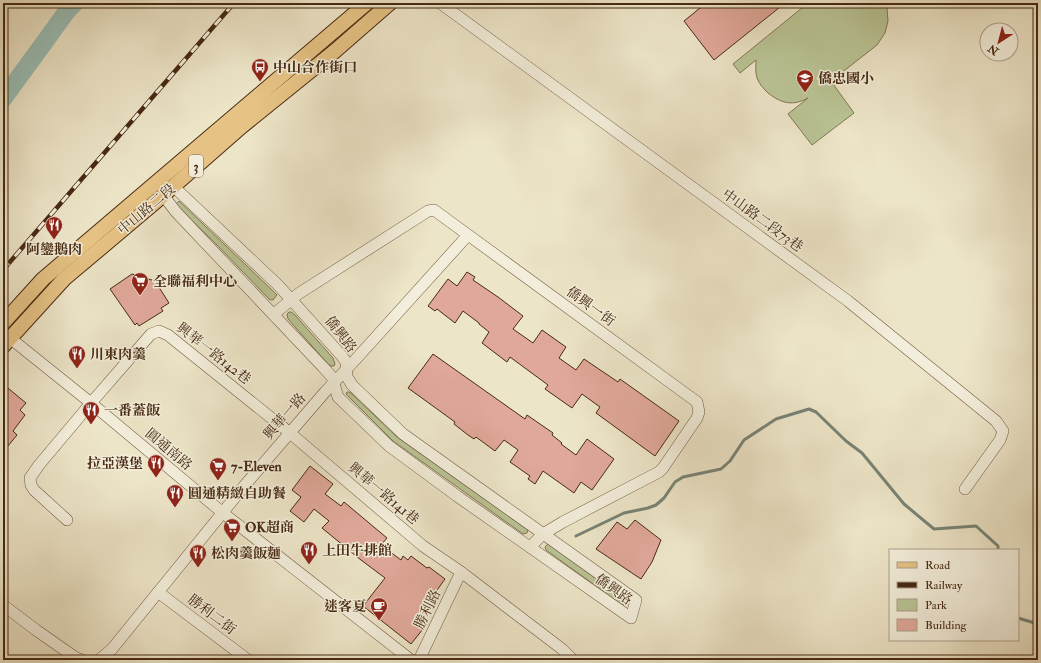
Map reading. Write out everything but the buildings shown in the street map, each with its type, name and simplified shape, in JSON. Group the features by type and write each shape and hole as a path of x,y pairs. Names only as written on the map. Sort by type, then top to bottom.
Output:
{"main road":[{"name":"中山路二段","path":"3,323 43,279 367,3"},
{"name":"中山路二段","path":"5,340 64,279 241,126 335,51 390,3"}],"street":[{"name":"中山路二段73巷","path":"440,3 848,301 996,421 1002,431 1000,440 965,489"},
{"name":"僑興路","path":"162,195 332,377 338,397 389,446 631,618 636,600 399,430 352,386 347,376 346,362 291,299 173,186"},
{"name":"僑興一街","path":"274,314 291,299 428,211 434,210 697,402 699,412 697,418 666,463 658,472 568,519 543,534 530,547"},
{"name":"興華一路","path":"99,660 112,648 222,513 290,433 468,234"},
{"name":"興華一路142巷","path":"91,403 150,334 159,331 168,335 290,433"},
{"name":"圓通南路","path":"5,340 91,403 222,513 411,660"},
{"path":"67,520 34,490 31,485 30,478 39,465 91,403"},
{"name":"興華一路141巷","path":"290,433 423,546 461,572 562,649 573,660"},
{"name":"勝利路","path":"419,660 461,572"},
{"name":"勝利二街","path":"158,592 248,660"},
{"path":"3,605 59,647 76,658 82,660"}],"green space":[{"path":"808,3 884,3 887,8 888,21 885,33 877,45 831,81 854,113 812,145 788,114 808,98 803,101 792,103 778,100 768,93 759,82 756,74 756,60 740,73 733,64"},
{"path":"179,201 277,295 273,300 269,299 178,207 176,204"},
{"path":"289,312 294,314 333,358 335,364 334,366 328,364 288,319 287,314"},
{"path":"347,392 351,393 397,437 528,530 527,533 523,534 393,441 346,394"},
{"path":"548,544 626,600 626,603 623,605 618,602 546,550 545,547"}],"waterway":[{"path":"3,99 67,11 75,3"},
{"path":"576,536 624,513 656,505 664,498 675,482 683,477 721,469 730,461 744,440 776,419 809,409 816,412 846,441 862,453 904,504 934,529 976,526 998,546 998,549"},
{"path":"1019,618 1038,624"}],"railway":[{"path":"3,270 234,3"}],"place":[{"name":"中山合作街口","path":"260,82"},
{"name":"僑忠國小","path":"805,93"},
{"name":"阿鑾鵝肉","path":"54,240"},
{"name":"全聯福利中心","path":"140,296"},
{"name":"川東肉羹","path":"77,369"},
{"name":"一番蓋飯","path":"91,425"},
{"name":"拉亞漢堡","path":"156,478"},
{"name":"7-Eleven","path":"218,481"},
{"name":"圓通精緻自助餐","path":"175,508"},
{"name":"OK超商","path":"232,542"},
{"name":"上田牛排館","path":"309,565"},
{"name":"松肉羹飯麵","path":"198,568"},
{"name":"迷客夏","path":"379,621"}]}
